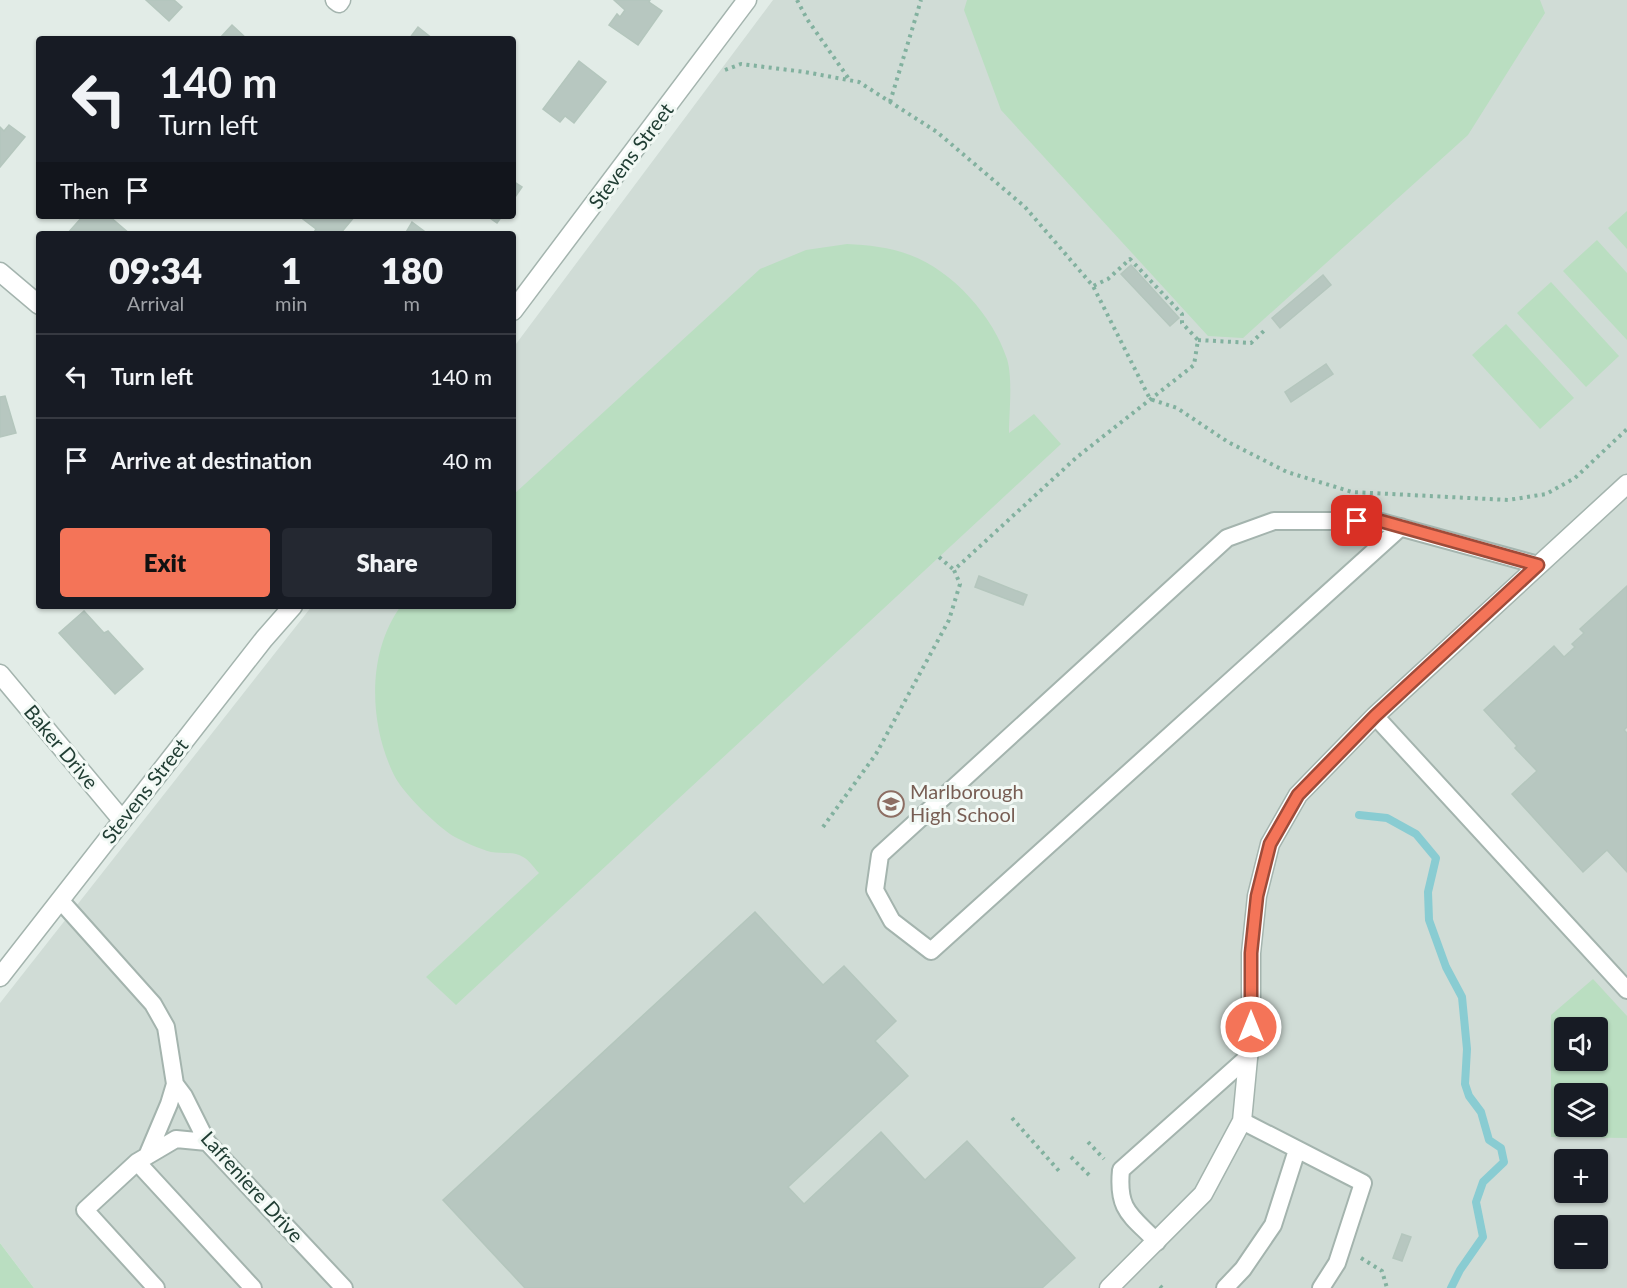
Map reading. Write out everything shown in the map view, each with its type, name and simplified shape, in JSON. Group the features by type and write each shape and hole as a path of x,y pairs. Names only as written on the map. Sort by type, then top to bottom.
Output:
{"street":[{"path":"335,0 339,3 341,0"},
{"name":"Stevens Street","path":"516,307 747,0"},
{"path":"0,272 36,302"},
{"path":"1108,1288 1203,1194 1242,1121 1251,1027 1251,953 1257,896 1270,844 1298,795 1375,716 1627,484"},
{"name":"Stevens Street","path":"0,977 264,639 290,609"},
{"name":"Baker Drive","path":"0,674 122,820"}],"lane":[{"path":"1401,527 931,951 892,921 875,890 880,855 1227,538 1274,521 1377,520 1538,565"},
{"path":"1375,716 1627,990"},
{"name":"Lafreniere Drive","path":"60,900 76,921 153,1004 166,1027 175,1084 184,1096 207,1142 344,1288"},
{"path":"1157,1242 1126,1210 1119,1190 1121,1170 1249,1056"},
{"path":"142,1159 175,1084"},
{"path":"1242,1121 1364,1183 1337,1263 1321,1288"},
{"path":"156,1288 85,1210 142,1159 176,1139 207,1142"},
{"path":"1225,1288 1243,1269 1273,1225 1297,1150"},
{"path":"142,1159 254,1288"}],"path":[{"path":"797,0 807,19 850,80"},
{"path":"890,102 921,0"},
{"path":"725,70 741,64 859,82 937,132 1024,207 1093,286 1150,399 1177,408 1228,442 1287,472 1352,492 1508,500 1546,494 1575,478 1627,429"},
{"path":"1093,286 1108,279 1130,259 1182,314 1182,323 1198,340 1251,343 1267,328"},
{"path":"954,570 1077,457 1194,365 1198,340"},
{"path":"823,827 876,754 949,620 960,584 954,570 939,557"},
{"path":"1012,1118 1059,1171"},
{"path":"1088,1142 1106,1162"},
{"path":"1071,1157 1090,1176"},
{"path":"1341,1249 1373,1264 1382,1271 1387,1288"}],"shaded area":[{"name":"Marlborough High School","path":"773,0 1627,0 1627,1288 34,1288 0,1243 0,1003 310,609 516,609 516,344"}],"green space":[{"path":"967,0 1540,0 1545,13 1468,135 1243,338 1208,336 1001,110 964,10"},
{"path":"1627,211 1627,249 1608,228"},
{"path":"1597,240 1627,273 1627,340 1563,271"},
{"path":"847,244 878,247 910,255 941,272 956,284 981,311 1001,343 1009,367 1009,433 1034,414 1061,444 456,1005 426,977 539,873 520,855 491,852 453,836 421,809 395,777 380,735 375,690 382,645 390,625 399,609 516,609 516,492 760,269 806,250"},
{"path":"1551,282 1619,356 1586,387 1517,313"},
{"path":"1506,324 1574,398 1540,429 1472,355"},
{"path":"1593,979 1627,1016 1627,1138 1551,1137 1551,1015"},
{"path":"0,1243 34,1288 0,1288"}],"building":[{"path":"146,0 174,0 182,7 169,21"},
{"path":"614,0 650,0 649,2 662,11 638,45 609,25 617,14 620,17 625,10"},
{"path":"232,25 244,36 222,36"},
{"path":"418,27 429,36 411,36"},
{"path":"579,61 606,82 574,123 565,116 560,122 543,109"},
{"path":"9,125 25,137 0,167 0,127 4,131"},
{"path":"516,183 522,187 516,196"},
{"path":"80,219 112,219 126,231 70,231"},
{"path":"303,219 352,219 342,231 315,231 316,229"},
{"path":"412,222 424,231 407,231"},
{"path":"1131,265 1179,318 1170,326 1121,274"},
{"path":"1323,275 1331,285 1280,328 1272,318"},
{"path":"1326,364 1333,374 1291,402 1285,392"},
{"path":"5,396 16,433 0,437 0,397"},
{"path":"979,576 1027,595 1023,605 975,587"},
{"path":"1627,586 1627,727 1624,730 1627,733 1627,872 1607,850 1583,872 1512,794 1537,771 1484,710 1554,646 1564,657 1575,647 1572,644 1584,633 1580,629"},
{"path":"84,611 104,633 108,631 143,669 115,694 59,633"},
{"path":"755,912 823,985 844,966 896,1021 875,1041 908,1076 788,1187 804,1204 881,1132 925,1180 967,1141 1075,1258 1042,1288 525,1288 443,1200"},
{"path":"1402,1234 1411,1237 1402,1261 1393,1258"}],"waterway":[{"path":"1359,815 1387,818 1416,834 1436,858 1428,892 1429,920 1446,967 1462,997 1467,1049 1465,1084 1469,1096 1481,1112 1489,1140 1501,1148 1504,1162 1483,1182 1476,1202 1483,1237 1460,1270 1451,1288"}],"place":[{"name":"Marlborough High School","path":"891,804"}],"route":[{"path":"1251,1027 1251,953 1257,896 1270,844 1298,795 1375,716 1538,565 1377,520 1357,521"}]}
